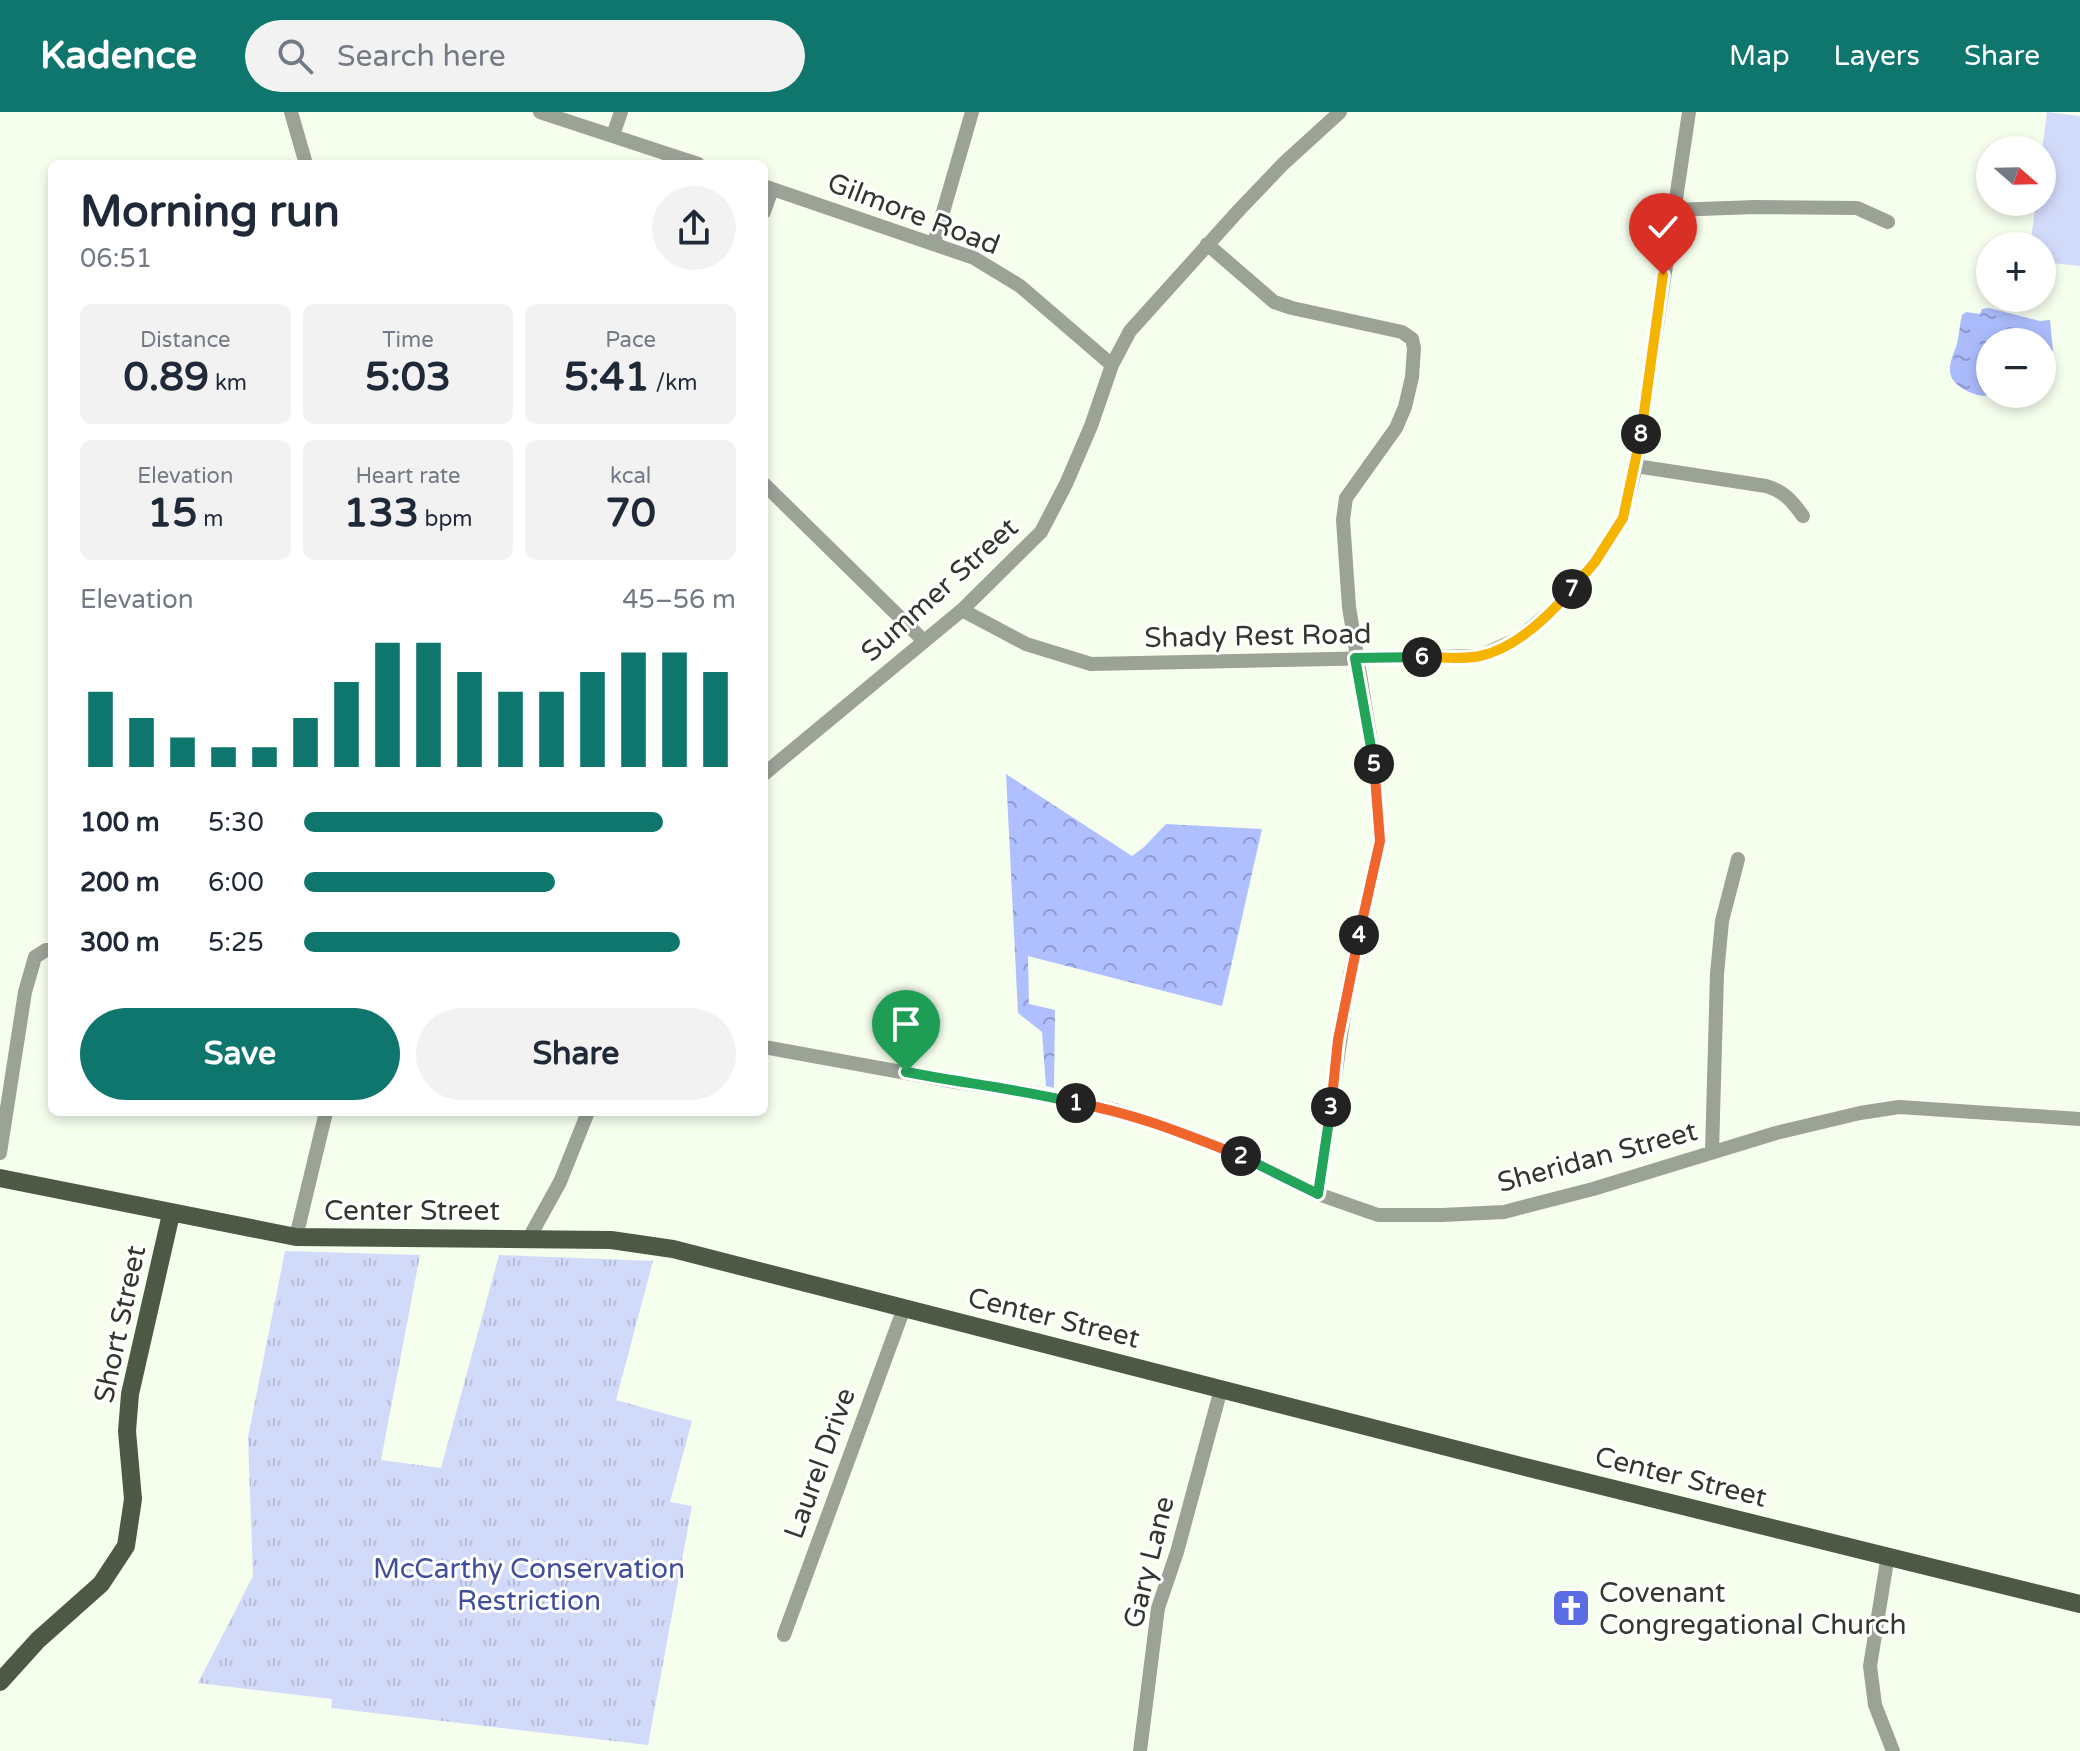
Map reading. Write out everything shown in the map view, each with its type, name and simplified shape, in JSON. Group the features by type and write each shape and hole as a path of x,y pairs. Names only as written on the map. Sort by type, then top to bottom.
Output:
{"main road":[{"name":"Center Street","path":"0,1178 296,1237 611,1240 673,1249 1529,1468 2080,1604"},
{"name":"Short Street","path":"0,1682 38,1640 101,1584 126,1546 133,1499 127,1431 130,1394 171,1214"}],"street":[{"path":"291,112 305,160"},
{"path":"540,112 686,160"},
{"path":"613,135 621,112"},
{"path":"934,243 972,112"},
{"name":"Summer Street","path":"768,771 962,610 1041,532 1066,484 1091,426 1112,365 1130,331 1283,164 1339,112"},
{"name":"Shady Rest Road","path":"962,610 1026,644 1091,664 1480,656 1519,638 1558,605 1595,562 1623,518 1636,466 1689,112"},
{"name":"Gilmore Road","path":"768,188 934,243 996,269 1112,365"},
{"path":"1672,210 1857,208 1888,222"},
{"path":"1207,244 1274,302 1381,325 1402,332 1412,339 1414,348 1405,407 1396,428 1346,498 1343,520 1355,658 1373,754 1380,841 1347,987 1318,1194"},
{"path":"1636,466 1766,486 1789,497 1803,516"},
{"path":"768,488 924,641"},
{"path":"1712,1152 1720,934 1738,859"},
{"path":"0,1153 25,992 35,957 48,950"},
{"name":"Sheridan Street","path":"768,1048 1115,1110 1155,1122 1257,1163 1318,1194 1378,1215 1504,1212 1593,1189 1712,1152 1860,1113 1899,1107 2080,1119"},
{"path":"296,1237 325,1116"},
{"path":"529,1238 560,1182 586,1116"},
{"name":"Laurel Drive","path":"784,1635 904,1308"},
{"name":"Gary Lane","path":"1140,1751 1158,1608 1177,1552 1221,1389"},
{"path":"1888,1555 1870,1666 1875,1705 1893,1751"}],"green space":[{"path":"2047,112 2080,116 2080,266 2056,263 2056,232 2032,232 2034,216 2056,216 2056,136 2044,136"},
{"path":"1006,774 1132,856 1166,824 1262,829 1222,1006 1028,956 1029,1004 1055,1010 1054,1088 1046,1086 1042,1032 1018,1013"},
{"name":"McCarthy Conservation Restriction","path":"285,1251 420,1255 381,1460 441,1468 499,1255 653,1261 616,1400 692,1421 670,1502 692,1506 648,1745 331,1708 332,1699 198,1683 253,1576 248,1437"}],"water":[{"path":"1966,312 2005,312 2040,321 2050,320 2051,328 1976,328 1976,394 1953,380 1950,366 1962,315"}],"place":[{"name":"Covenant Congregational Church","path":"1571,1608"}],"route":[{"path":"906,1072 1115,1110 1155,1122 1257,1163 1318,1194 1338,1040 1380,841 1373,754 1355,658 1480,656 1519,638 1558,605 1595,562 1623,518 1636,466 1663,275"}]}
